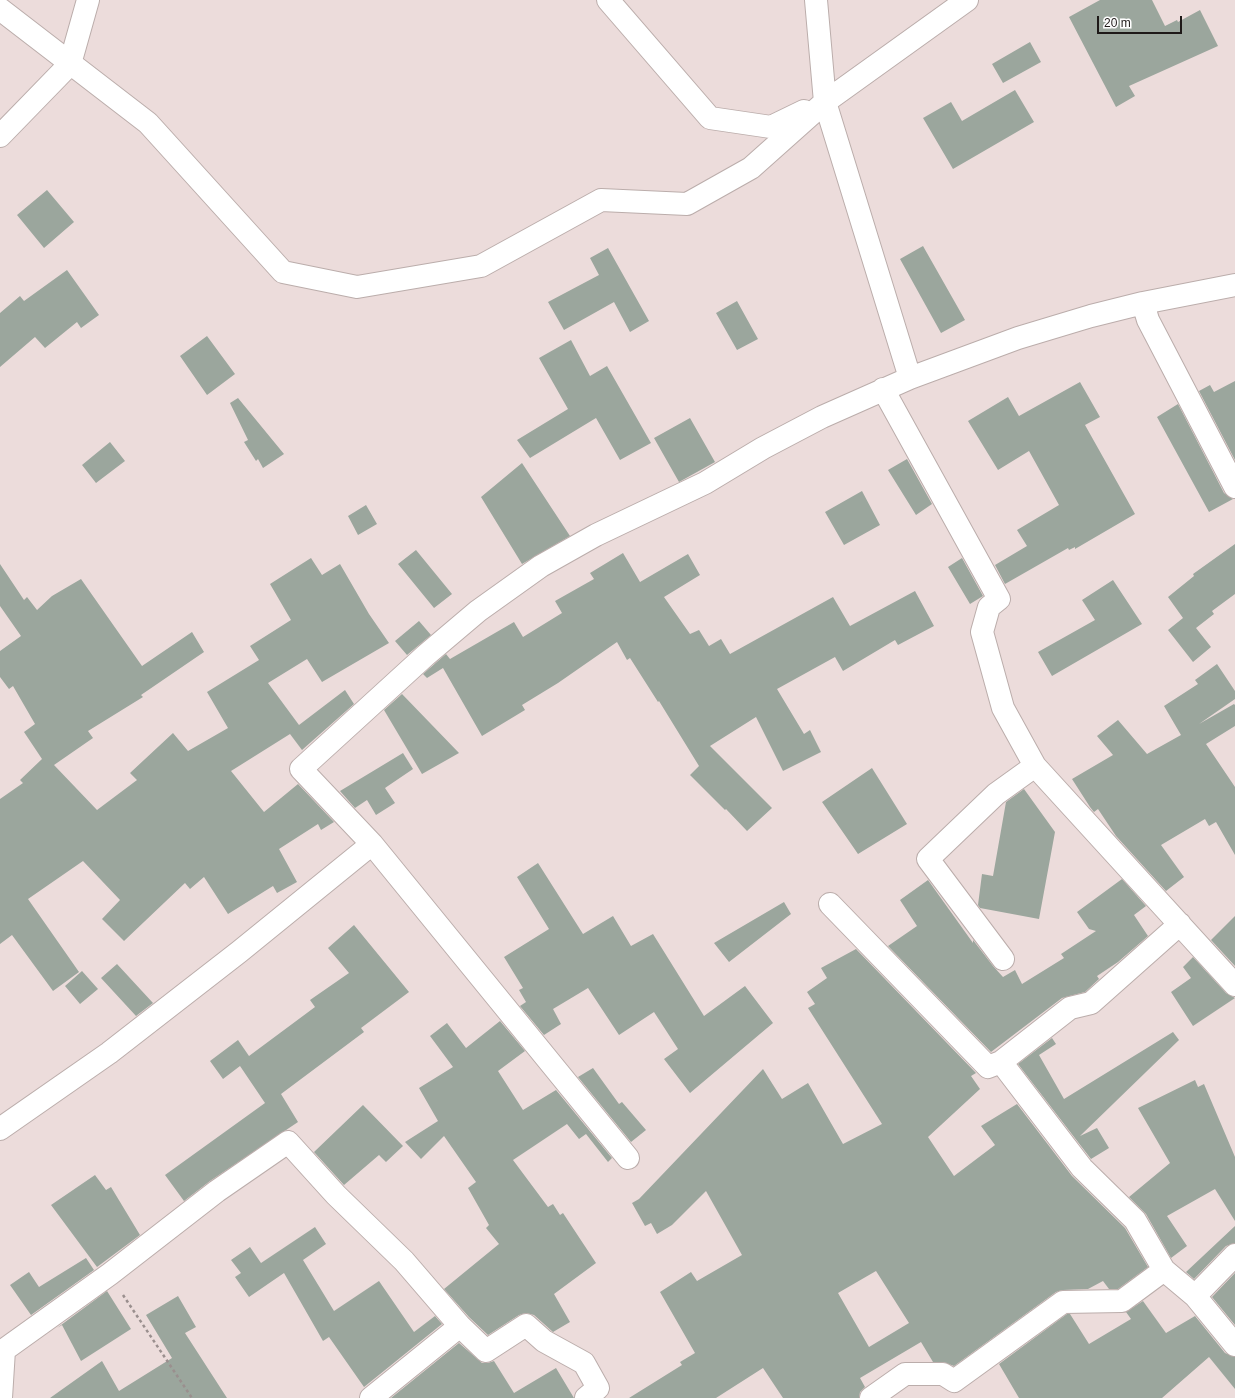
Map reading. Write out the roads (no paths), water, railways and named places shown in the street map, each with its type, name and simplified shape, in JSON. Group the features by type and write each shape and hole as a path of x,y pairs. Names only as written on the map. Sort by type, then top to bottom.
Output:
{"street":[{"path":"0,136 70,64 88,0"},
{"path":"608,0 710,118 770,127 825,102"},
{"path":"816,0 825,102 910,378"},
{"path":"0,9 148,123 283,272 358,287 481,266 601,200 687,204 751,168 825,102 967,0"},
{"path":"628,1158 372,844 302,769 426,655 478,611 541,566 596,535 705,483 763,448 822,417 910,378 1018,338 1091,316 1235,285"},
{"path":"1143,304 1148,320 1235,487"},
{"path":"884,389 999,599 989,606 982,632 1004,708 1035,766 1235,986"},
{"path":"1003,958 928,860 996,794 1035,766"},
{"path":"0,1129 109,1054 239,952 372,844"},
{"path":"830,904 988,1067 1001,1062 1070,1008 1091,1003 1180,924"},
{"path":"1001,1062 1082,1168 1135,1220 1164,1270 1195,1296 1235,1345"},
{"path":"1,1398 4,1350 110,1274 217,1191 288,1142 336,1195 404,1261 460,1326 486,1351 526,1325 544,1341 584,1362 598,1388 586,1398"},
{"path":"1195,1296 1235,1255"},
{"path":"871,1398 905,1374 943,1374 954,1381 1063,1302 1122,1301 1164,1270"},
{"path":"371,1398 460,1326"}]}
